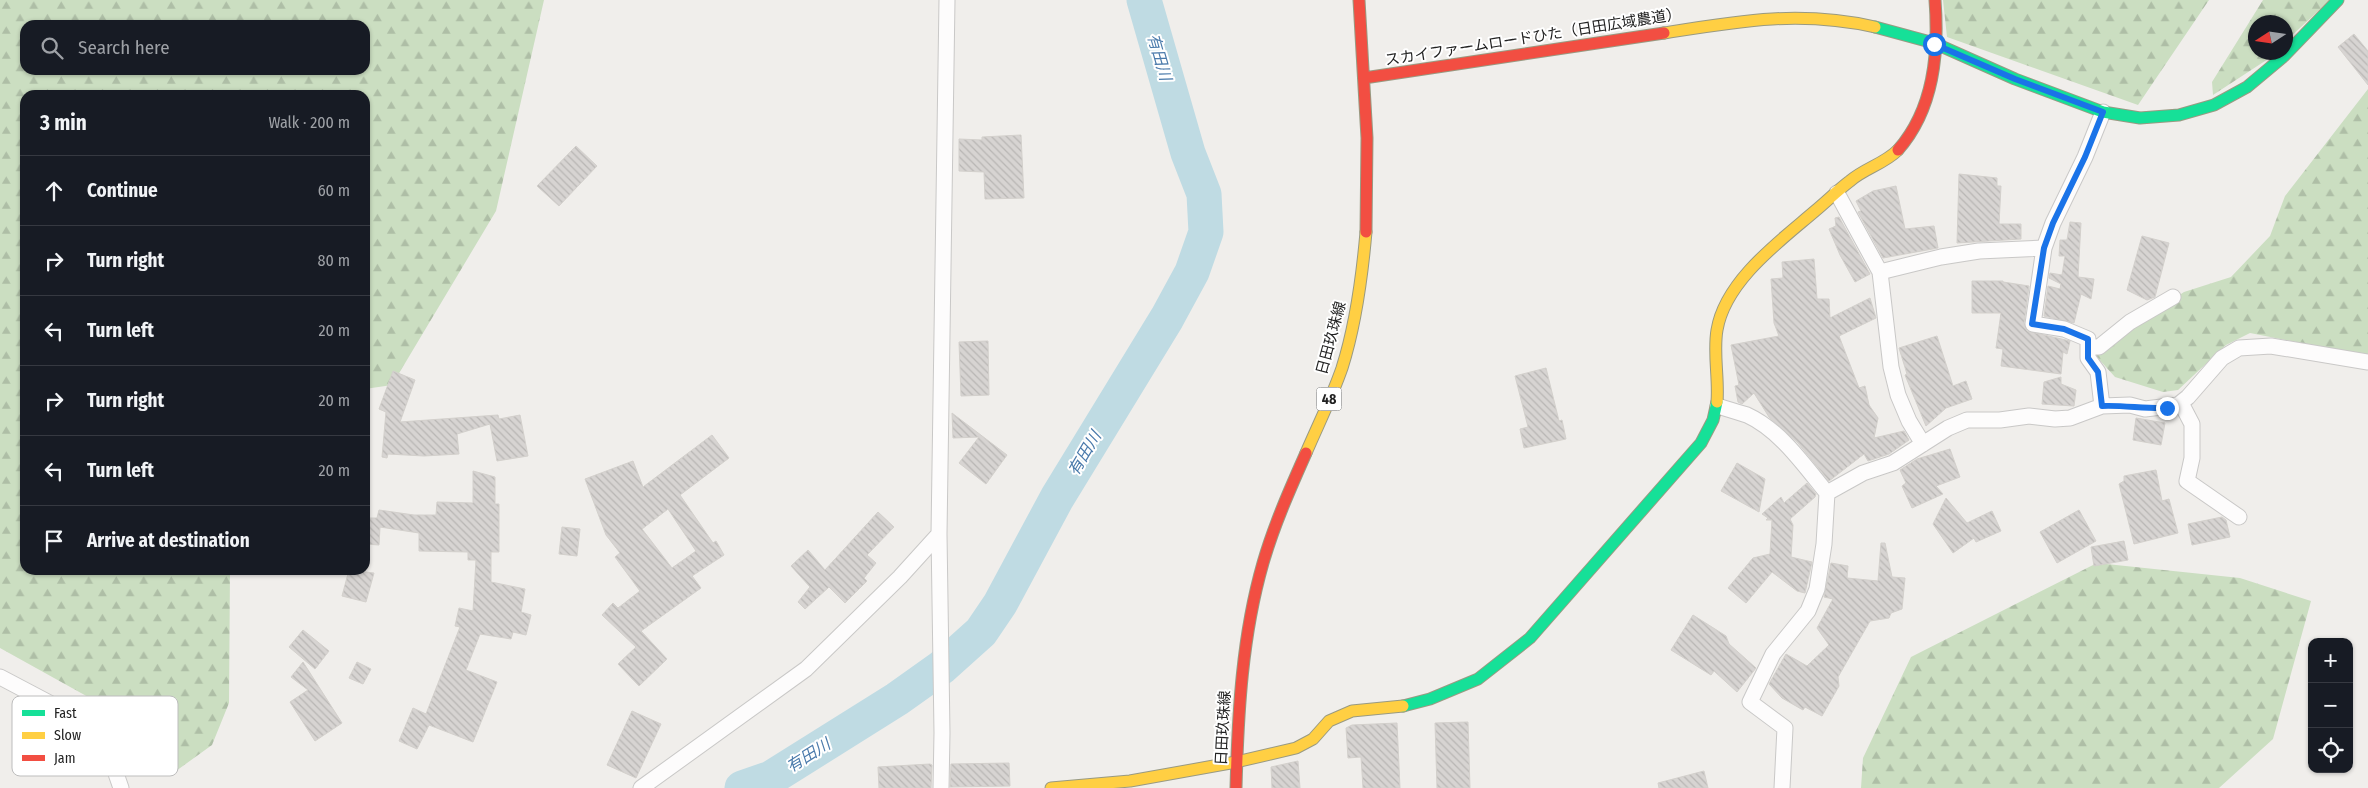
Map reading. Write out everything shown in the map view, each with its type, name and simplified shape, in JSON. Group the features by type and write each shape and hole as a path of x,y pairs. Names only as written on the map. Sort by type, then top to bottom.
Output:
{"street":[{"path":"941,788 939,534 947,0"},
{"name":"日田玖珠線","path":"1236,788 1242,677 1255,596 1273,532 1342,367 1356,304 1365,250 1364,78 1359,0"},
{"path":"1051,788 1130,781 1236,762 1296,748 1313,739 1329,720 1352,711 1394,708 1430,698 1478,679 1530,638 1701,443 1718,406 1717,336 1722,310 1735,289 1765,254 1857,176 1879,165 1896,153 1909,138 1921,117 1931,88 1935,0"},
{"name":"スカイファームロードひた（日田広域農道）","path":"1364,78 1754,19 1806,17 1848,21 1934,44 2015,79 2103,112 2140,118 2179,115 2214,105 2247,87 2284,56 2338,0"},
{"path":"2102,406 2098,372 2088,358 2088,339 2064,329 2032,324 2044,248 2053,223 2085,157 2103,112"},
{"path":"1837,193 1880,272 1891,367 1898,395 1908,421 1923,444"},
{"path":"1880,272 1941,257 1980,251 2044,248"},
{"path":"2088,347 2100,347 2130,322 2173,297"},
{"path":"1827,493 1863,473 1892,463 1948,428 1967,420 2000,420 2029,416 2055,419 2070,418 2102,406 2130,405 2146,409 2167,408 2181,403 2222,358 2239,348 2270,346 2368,362"},
{"path":"2181,403 2192,424 2192,458 2187,481 2239,517"},
{"path":"1718,406 1748,416 1772,432 1795,454 1827,493 1824,544 1817,589 1808,611 1773,654 1750,702 1785,728 1782,788"},
{"path":"641,788 806,670 900,577 939,534"},
{"path":"0,677 36,696"},
{"path":"117,776 121,788"}],"green space":[{"path":"0,0 544,0 496,211 392,385 370,388 370,90 20,90 20,575 230,575 229,703 212,745 178,770 178,696 86,696 0,648"},
{"path":"1943,0 2209,0 2138,105 1947,37"},
{"path":"2263,0 2330,0 2293,34 2293,15 2254,15"},
{"path":"2248,24 2248,60 2266,60 2213,95 2212,82"},
{"path":"2368,89 2368,356 2250,333 2226,345 2178,390 2163,392 2115,377 2096,356 2134,326 2184,292 2231,277 2270,236 2285,196"},
{"path":"2097,563 2240,578 2311,601 2273,739 2219,788 1861,788 1863,758 1911,657"}],"building":[{"path":"2354,34 2368,51 2368,85 2338,47"},
{"path":"1021,135 1024,198 985,199 984,172 959,171 959,139 982,140 982,137"},
{"path":"576,146 597,166 559,206 537,186"},
{"path":"1959,174 1997,178 1997,186 2001,186 1999,224 2021,224 2021,239 1957,243"},
{"path":"1896,186 1905,229 1934,226 1938,248 1883,258 1858,212 1861,211 1856,201 1873,191"},
{"path":"1839,217 1870,274 1855,282 1840,255 1829,229 1836,226 1835,218"},
{"path":"2070,222 2081,223 2078,277 2094,279 2091,299 2081,294 2074,323 2044,316 2048,286 2060,289 2061,284 2049,278 2050,273 2062,275 2065,256 2059,256 2060,240 2067,240"},
{"path":"2142,236 2169,243 2155,297 2147,300 2127,290"},
{"path":"1814,259 1817,299 1829,299 1830,318 1870,298 1876,318 1839,336 1859,388 1865,386 1869,405 1878,418 1874,438 1904,431 1909,440 1889,454 1868,461 1864,454 1829,481 1798,443 1769,417 1754,393 1742,404 1738,402 1735,386 1739,385 1731,345 1779,336 1774,323 1771,279 1783,278 1782,262"},
{"path":"1972,281 2003,281 2029,286 2024,323 2027,331 2070,341 2067,354 2063,352 2061,374 2001,366 2003,349 1996,348 2001,313 1972,313"},
{"path":"1937,336 1953,386 1966,381 1972,399 1946,408 1926,426 1905,375 1907,374 1899,348"},
{"path":"988,341 989,395 961,396 959,342"},
{"path":"1546,368 1559,421 1562,420 1566,439 1524,448 1520,429 1528,427 1515,376"},
{"path":"393,371 415,380 400,422 498,415 499,419 520,415 528,456 497,461 490,424 457,434 459,454 424,456 388,454 387,458 382,457 386,412 379,409"},
{"path":"2061,377 2061,384 2076,390 2074,406 2042,404 2044,382"},
{"path":"952,413 1007,455 986,484 959,463 979,437 953,438"},
{"path":"2136,418 2165,423 2161,445 2133,440"},
{"path":"712,435 729,458 680,495 713,543 716,541 724,555 692,576 701,588 641,631 667,659 639,686 618,664 636,647 602,615 613,603 618,608 640,591 615,557 620,553 606,535 585,479 633,461 643,487","holes":["668,509 696,551 672,568 642,529"]},
{"path":"1950,449 1960,477 1936,486 1943,494 1912,508 1902,486 1906,483 1900,470 1917,459"},
{"path":"1737,463 1765,479 1759,512 1721,491"},
{"path":"2156,470 2162,501 2169,499 2178,533 2134,544 2119,484 2124,481 2124,476"},
{"path":"473,471 495,477 495,504 499,504 499,552 491,552 491,582 525,589 521,612 531,615 526,635 513,632 511,639 480,634 466,670 497,682 473,742 429,725 417,749 399,741 413,708 426,714 460,627 455,626 459,608 473,611 476,560 468,560 468,552 419,551 419,533 380,527 379,545 370,544 370,518 377,518 379,510 414,515 436,515 437,502 473,503"},
{"path":"1807,483 1816,494 1815,497 1790,519 1793,525 1791,557 1812,562 1805,593 1797,591 1772,572 1746,603 1728,588 1753,558 1770,554 1772,520 1766,520 1768,518 1762,514 1781,497 1784,503"},
{"path":"1946,498 1967,523 1992,511 2001,531 1976,542 1974,538 1953,553 1933,524"},
{"path":"2079,510 2096,541 2057,563 2040,532"},
{"path":"878,512 894,527 867,555 876,563 864,578 867,581 845,603 829,587 805,609 798,602 810,587 791,566 808,550 825,570"},
{"path":"2222,517 2226,520 2230,537 2192,545 2188,524"},
{"path":"562,527 580,529 577,556 559,554"},
{"path":"2124,541 2128,560 2094,566 2091,547"},
{"path":"1881,543 1885,543 1892,577 1905,578 1902,609 1891,613 1889,618 1870,621 1838,677 1839,686 1822,716 1805,707 1803,710 1782,698 1769,684 1786,654 1807,666 1829,645 1817,628 1833,599 1824,597 1831,563 1848,566 1847,578 1878,581"},
{"path":"370,573 374,573 366,602 342,596 348,575 370,575"},
{"path":"1693,615 1726,636 1729,644 1756,668 1737,692 1714,671 1711,675 1671,650"},
{"path":"303,630 329,651 315,669 289,647"},
{"path":"303,662 342,723 315,741 290,702 308,690 291,677"},
{"path":"357,662 371,669 363,684 349,678"},
{"path":"632,711 661,724 636,778 607,765"},
{"path":"1468,722 1470,788 1437,788 1435,723"},
{"path":"1397,723 1400,788 1363,788 1361,757 1348,758 1346,728 1352,725"},
{"path":"1298,761 1300,788 1272,788 1271,767"},
{"path":"1009,763 1010,786 950,787 951,764"},
{"path":"932,765 931,788 879,788 878,767"},
{"path":"1704,771 1708,788 1659,788 1658,783"}],"waterway":[{"name":"有田川","path":"742,788 771,778 897,699 942,667 981,632 1000,604 1057,498 1167,318 1192,272 1206,232 1204,194 1188,153 1144,0"}],"traffic: fast":[{"path":"1875,27 1934,43 2015,79 2103,112 2140,118 2179,115 2214,105 2247,87 2284,56 2338,0"},
{"path":"1403,706 1430,699 1478,679 1530,638 1701,443 1713,420 1717,402"}],"traffic: slow":[{"path":"1664,33 1744,21 1795,18 1821,19 1875,27"},
{"path":"1717,402 1717,330 1722,312 1742,279 1771,249 1841,188 1898,150"},
{"path":"1306,453 1334,390 1347,351 1358,301 1366,232"},
{"path":"1051,788 1130,781 1236,762 1296,748 1313,739 1329,721 1352,711 1403,706"}],"traffic: jam":[{"path":"1359,0 1367,138 1366,232"},
{"path":"1898,150 1920,117 1932,80 1936,40 1935,0"},
{"path":"1364,78 1664,33"},
{"path":"1236,788 1242,674 1250,618 1263,563 1272,535 1306,453"}],"route":[{"path":"1934,44 2015,79 2103,112 2085,157 2053,223 2044,248 2032,324 2064,329 2088,339 2088,358 2098,372 2102,406 2130,405 2146,409 2167,408"}]}
